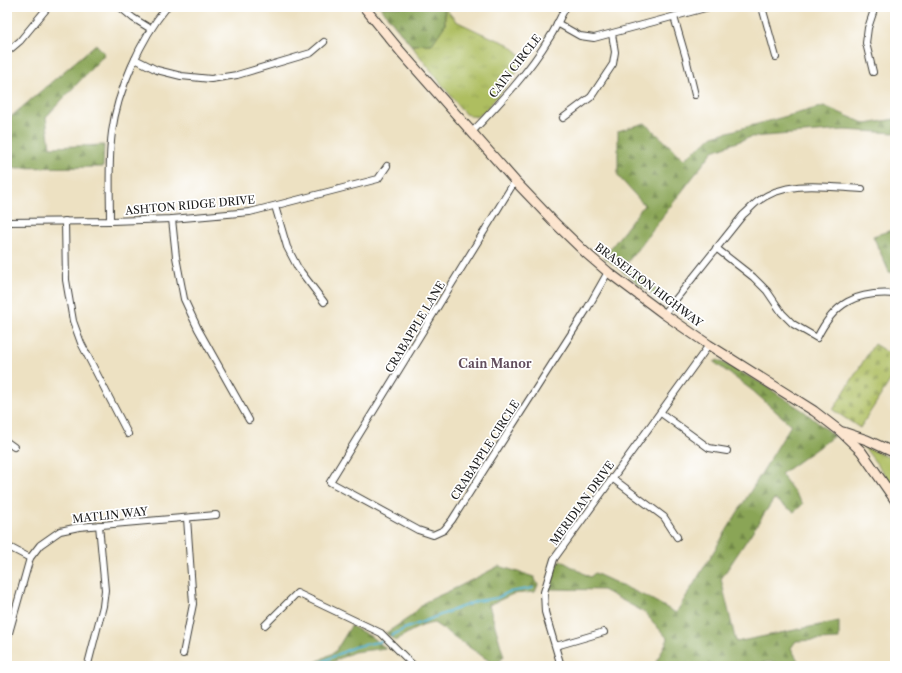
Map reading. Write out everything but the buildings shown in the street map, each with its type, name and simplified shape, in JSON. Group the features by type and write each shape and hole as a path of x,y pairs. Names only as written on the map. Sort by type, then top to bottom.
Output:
{"main road":[{"name":"BRASELTON HIGHWAY","path":"364,7 401,52 515,182 557,225 608,272 664,314 709,345 814,411 840,431 861,451 895,500"},
{"path":"840,431 867,440 895,454"}],"street":[{"path":"7,52 20,41 48,7"},
{"path":"120,7 151,29"},
{"path":"110,221 110,160 112,131 119,102 134,59 151,29 167,7"},
{"name":"CAIN CIRCLE","path":"472,132 529,67 550,37 566,7"},
{"path":"558,23 580,36 594,38 708,7"},
{"path":"762,7 776,57"},
{"path":"873,72 866,43 868,28 875,7"},
{"path":"674,17 695,95"},
{"path":"563,118 591,97 613,64 614,52 612,34"},
{"path":"134,59 158,70 181,76 211,79 237,75 311,53 324,42"},
{"name":"ASHTON RIDGE DRIVE","path":"7,222 172,219 250,212 378,179 388,166"},
{"name":"CRABAPPLE LANE","path":"330,482 515,182"},
{"path":"664,314 743,215 757,202 774,192 793,187 816,186 862,189"},
{"path":"275,206 290,252 298,268 324,302"},
{"path":"172,219 176,257 184,299 198,329 249,420"},
{"path":"65,221 66,280 74,321 81,343 128,434"},
{"path":"716,248 753,277 767,291 782,313 793,324 818,338 830,317 840,307 852,300 863,295 880,293 895,294"},
{"name":"CRABAPPLE CIRCLE","path":"330,482 418,530 433,535 444,530 452,520 587,309 608,272"},
{"name":"MERIDIAN DRIVE","path":"561,666 545,612 544,592 548,573 554,559 709,345"},
{"path":"661,413 709,448 727,451"},
{"path":"7,442 14,447"},
{"path":"612,478 664,517 677,537"},
{"name":"MATLIN WAY","path":"7,640 30,558 40,545 60,531 79,527 216,515"},
{"path":"183,654 193,604 187,518"},
{"path":"88,664 103,606 105,590 99,525"},
{"path":"7,546 30,558"},
{"path":"265,625 297,593 381,633 395,646 410,665"},
{"path":"556,646 604,632"}],"green space":[{"path":"380,7 444,7 445,25 432,44 411,45"},
{"path":"445,8 456,21 508,44 527,60 486,110 476,117 465,114 411,45 432,44 445,25"},
{"path":"96,44 105,54 46,117 50,147 104,145 103,167 7,168 7,120"},
{"path":"824,106 866,124 895,119 895,133 844,130 751,137 713,151 627,263 662,294 655,297 604,257 644,205 618,176 618,131 645,123 684,159 713,136"},
{"path":"895,229 895,273 889,272 873,236"},
{"path":"874,344 895,357 895,373 860,428 833,410"},
{"path":"718,360 759,382 805,412 834,436 781,474 803,504 794,512 774,499 721,579 736,642 839,621 839,639 796,641 791,648 801,666 784,666 773,662 752,663 744,666 654,666 668,639 644,612 603,590 549,589 552,576 560,560 590,577 595,573 651,599 676,613 791,425 753,391 714,362"},
{"path":"864,447 895,460 895,488"},
{"path":"499,566 534,577 538,585 535,592 513,594 489,605 504,657 495,665 434,623 418,627 395,641 386,633 410,617 425,602"},
{"path":"351,626 370,636 386,648 354,652 323,666 308,666 335,652"}],"waterway":[{"path":"391,636 404,629 477,601 497,598 509,592 533,588"},
{"path":"313,666 354,647 382,641"}],"district":[{"name":"Cain Manor","path":"495,364"}]}
